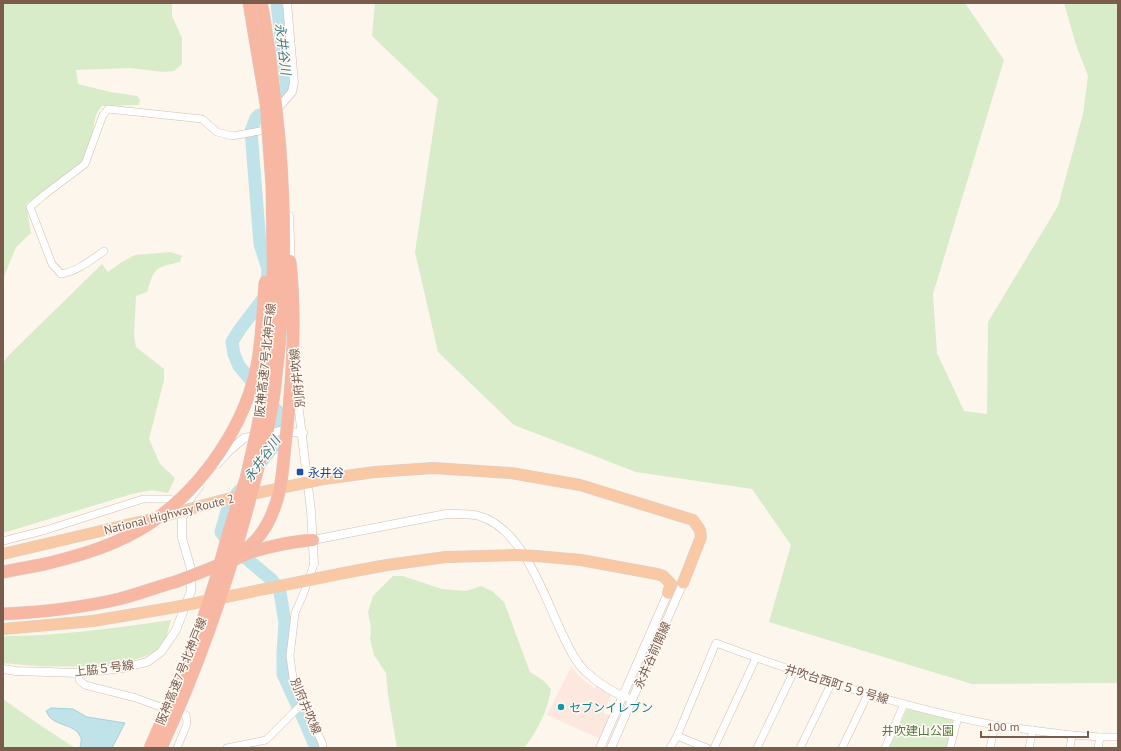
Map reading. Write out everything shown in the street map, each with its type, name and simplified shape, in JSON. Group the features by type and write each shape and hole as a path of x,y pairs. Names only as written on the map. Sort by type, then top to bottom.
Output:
{"highway":[{"name":"阪神高速7号北神戸線","path":"161,748 179,708 226,585 267,435 275,387 281,326 283,268 277,186 266,104 249,3"},
{"name":"阪神高速7号北神戸線","path":"150,748 179,682 216,582 229,531 246,478 265,385 271,324 277,186 276,101 261,3"},
{"path":"3,572 45,564 98,550 125,538 151,523 169,509 187,493 206,472 235,427 247,398 258,361 277,186"},
{"path":"3,614 36,612 120,599 175,582 229,560 256,540 267,524 276,506 280,486 289,409 293,330 291,266 277,186"},
{"name":"National Highway Route 2","path":"3,554 164,516 223,500 324,479 374,472 433,468 511,473 580,485 693,520 700,530 701,537 684,584"},
{"path":"150,748 157,738 189,666 224,570 229,564 246,554 301,541 313,540"},
{"path":"161,748 228,573 232,567 248,558 301,546 313,540"},
{"path":"3,629 94,621 176,607 387,565 446,557 536,556 581,560 663,576 676,577 684,574 688,570"},
{"path":"663,576 670,584 668,593"}],"street":[{"name":"別府井吹線","path":"265,3 281,127 290,235 294,367 303,433 314,564 295,613 290,656 293,678 302,703 322,747"},
{"path":"279,107 292,92 294,83 287,3"},
{"path":"104,251 79,269 62,274 52,264 30,207 85,164 104,114 108,110 202,118 217,132 232,136 247,132 281,127"},
{"name":"上脇５号線","path":"3,669 79,673 124,668 147,662 161,652 176,630 191,591 191,569 182,538 182,520 192,496 228,452 244,438 280,430 303,433"},
{"path":"3,541 46,530 143,499 170,499 187,508"},
{"path":"313,540 446,514 465,513 481,516 498,525 509,534 519,547 531,568 567,645 585,670 610,691 632,699"},
{"name":"永井谷前開線","path":"611,748 684,584"},
{"name":"永井谷前開線","path":"600,748 668,593"},
{"name":"井吹台西町５９号線","path":"670,748 677,736 716,643 794,671 904,704 995,725 1072,735 1118,737"},
{"path":"714,748 756,658"},
{"path":"757,748 794,671"},
{"path":"79,673 79,680 85,685 136,698 166,709"},
{"path":"800,748 832,682"},
{"path":"842,748 868,694"},
{"path":"227,748 266,740 302,703"},
{"path":"885,748 904,704"},
{"path":"175,712 186,716 187,724 177,748"},
{"path":"950,748 958,716"},
{"path":"990,748 995,725"},
{"path":"1029,748 1033,730"},
{"path":"1070,748 1072,735"},
{"path":"677,736 707,748"},
{"path":"1098,748 1100,737"}],"shaded area":[{"path":"571,667 579,676 595,689 596,685 611,696 603,713 610,716 600,739 547,715"}],"green space":[{"path":"3,3 172,3 172,16 182,38 182,64 174,71 163,72 130,68 76,70 78,84 110,92 137,96 140,100 139,105 102,106 95,118 89,149 79,167 26,204 31,233 16,247 3,279"},
{"path":"375,3 965,3 1004,60 933,294 937,353 964,411 987,414 988,322 1058,206 1083,114 1088,76 1076,45 1064,3 1118,3 1118,683 972,684 769,622 791,545 752,489 636,472 514,425 438,352 415,252 438,99 372,36"},
{"path":"171,252 182,256 180,262 161,267 157,270 152,277 147,292 136,296 134,336 136,347 164,369 164,380 149,439 160,464 175,478 168,493 152,490 132,494 3,533 3,363 8,356 102,264 108,272 135,255"},
{"path":"393,576 403,576 442,589 466,591 481,586 492,591 504,602 530,672 544,681 551,689 550,697 541,720 524,748 397,748 388,695 386,673 374,655 370,639 371,628 368,612 373,596"},
{"path":"171,620 163,643 152,653 135,660 113,664 63,667 3,663 3,636 24,636 108,629"},
{"path":"3,699 34,721 75,748 3,748"},
{"name":"井吹建山公園","path":"907,709 953,720 946,748 889,748"}],"water":[{"path":"51,708 73,709 87,717 125,723 112,748 80,748 81,739 78,733 74,729 53,720 46,711"}],"waterway":[{"name":"永井谷川","path":"277,3 287,88 282,93"},
{"name":"永井谷川","path":"257,467 280,438 282,417 239,366 234,354 232,342 266,295 268,269 260,244 251,131 256,118 259,115"},
{"name":"永井谷川","path":"239,491 229,504 221,532 229,544 272,580 280,592 285,623 283,674 316,748"}],"place":[{"name":"永井谷","path":"300,472"},
{"name":"セブンイレブン","path":"561,707"}]}
